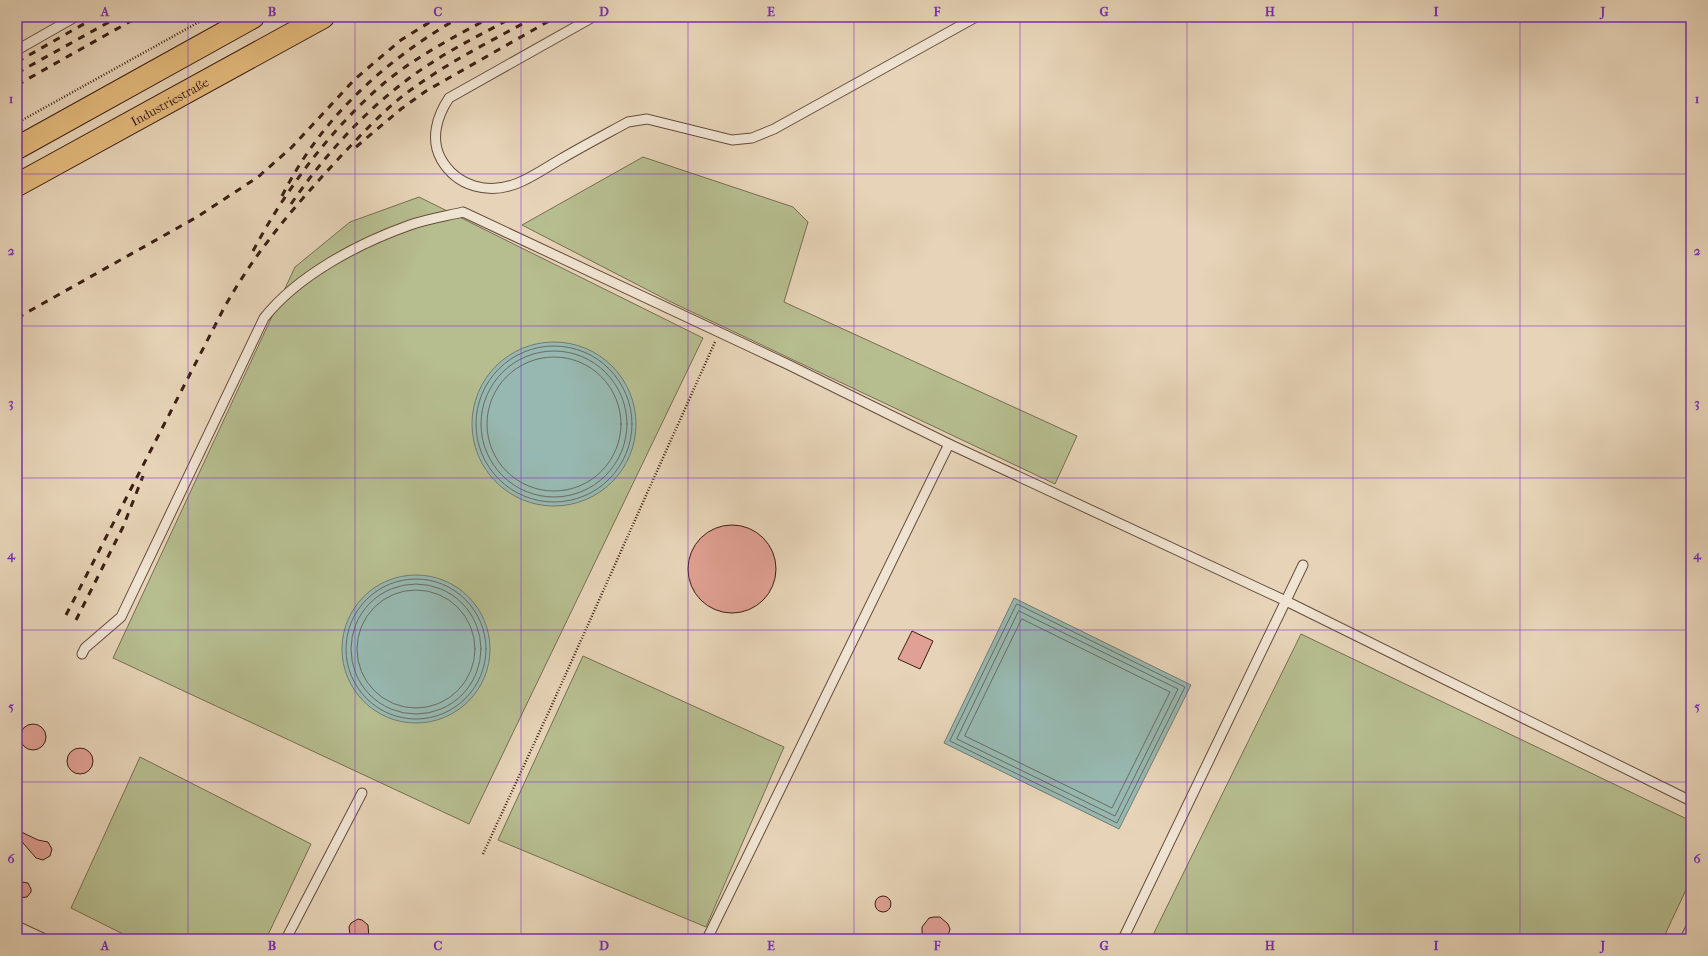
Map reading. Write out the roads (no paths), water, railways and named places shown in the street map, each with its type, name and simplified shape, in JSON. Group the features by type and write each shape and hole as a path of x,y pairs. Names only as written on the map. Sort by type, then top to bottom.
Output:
{"highway":[{"path":"17,148 253,17"},
{"name":"Industriestraße","path":"17,185 323,17"}],"lane":[{"path":"17,50 75,17"},
{"path":"593,17 449,98 440,111 437,124 436,144 441,158 452,173 466,183 480,188 497,188 518,183 628,122 647,119 732,140 752,138 774,129 976,17"},
{"path":"82,654 85,648 121,617 264,318 274,306 300,283 348,253 381,236 411,225 463,212 719,332 949,444 1286,601 1691,801"},
{"path":"707,939 949,444"},
{"path":"1123,939 1303,565"},
{"path":"286,939 362,793"},
{"path":"17,926 45,939"},
{"path":"1685,939 1691,927"}],"water":[{"path":"546,342 562,342 585,348 600,356 612,366 622,378 633,400 636,424 633,448 622,470 612,482 600,492 578,503 562,506 546,506 530,503 508,492 496,482 486,470 475,448 472,432 472,416 475,400 486,378 496,366 508,356 530,345"},
{"path":"409,575 423,575 437,578 451,584 463,592 473,602 481,614 487,628 490,649 489,663 481,684 473,696 463,706 451,714 437,720 423,723 409,723 395,720 381,714 369,706 359,696 351,684 345,670 342,656 342,642 345,628 351,614 359,602 369,592 381,584 395,578"},
{"path":"1014,598 1191,685 1119,829 944,743"}],"railway":[{"path":"17,62 96,17"},
{"path":"17,73 118,17"},
{"path":"17,85 138,17"},
{"path":"17,318 197,217 258,177 292,147 355,79 401,40 438,17"},
{"path":"282,196 316,141 336,116 358,93 406,52 460,17"},
{"path":"253,251 280,205 310,162 327,141 364,102 383,84 408,65 491,17"},
{"path":"291,204 306,183 340,142 376,105 396,88 439,58 513,17"},
{"path":"66,615 224,308 263,247 340,157 376,120 405,94 429,77 474,50 535,17"},
{"path":"356,147 401,109 426,91 556,17"},
{"path":"76,620 123,527 143,476"}]}
